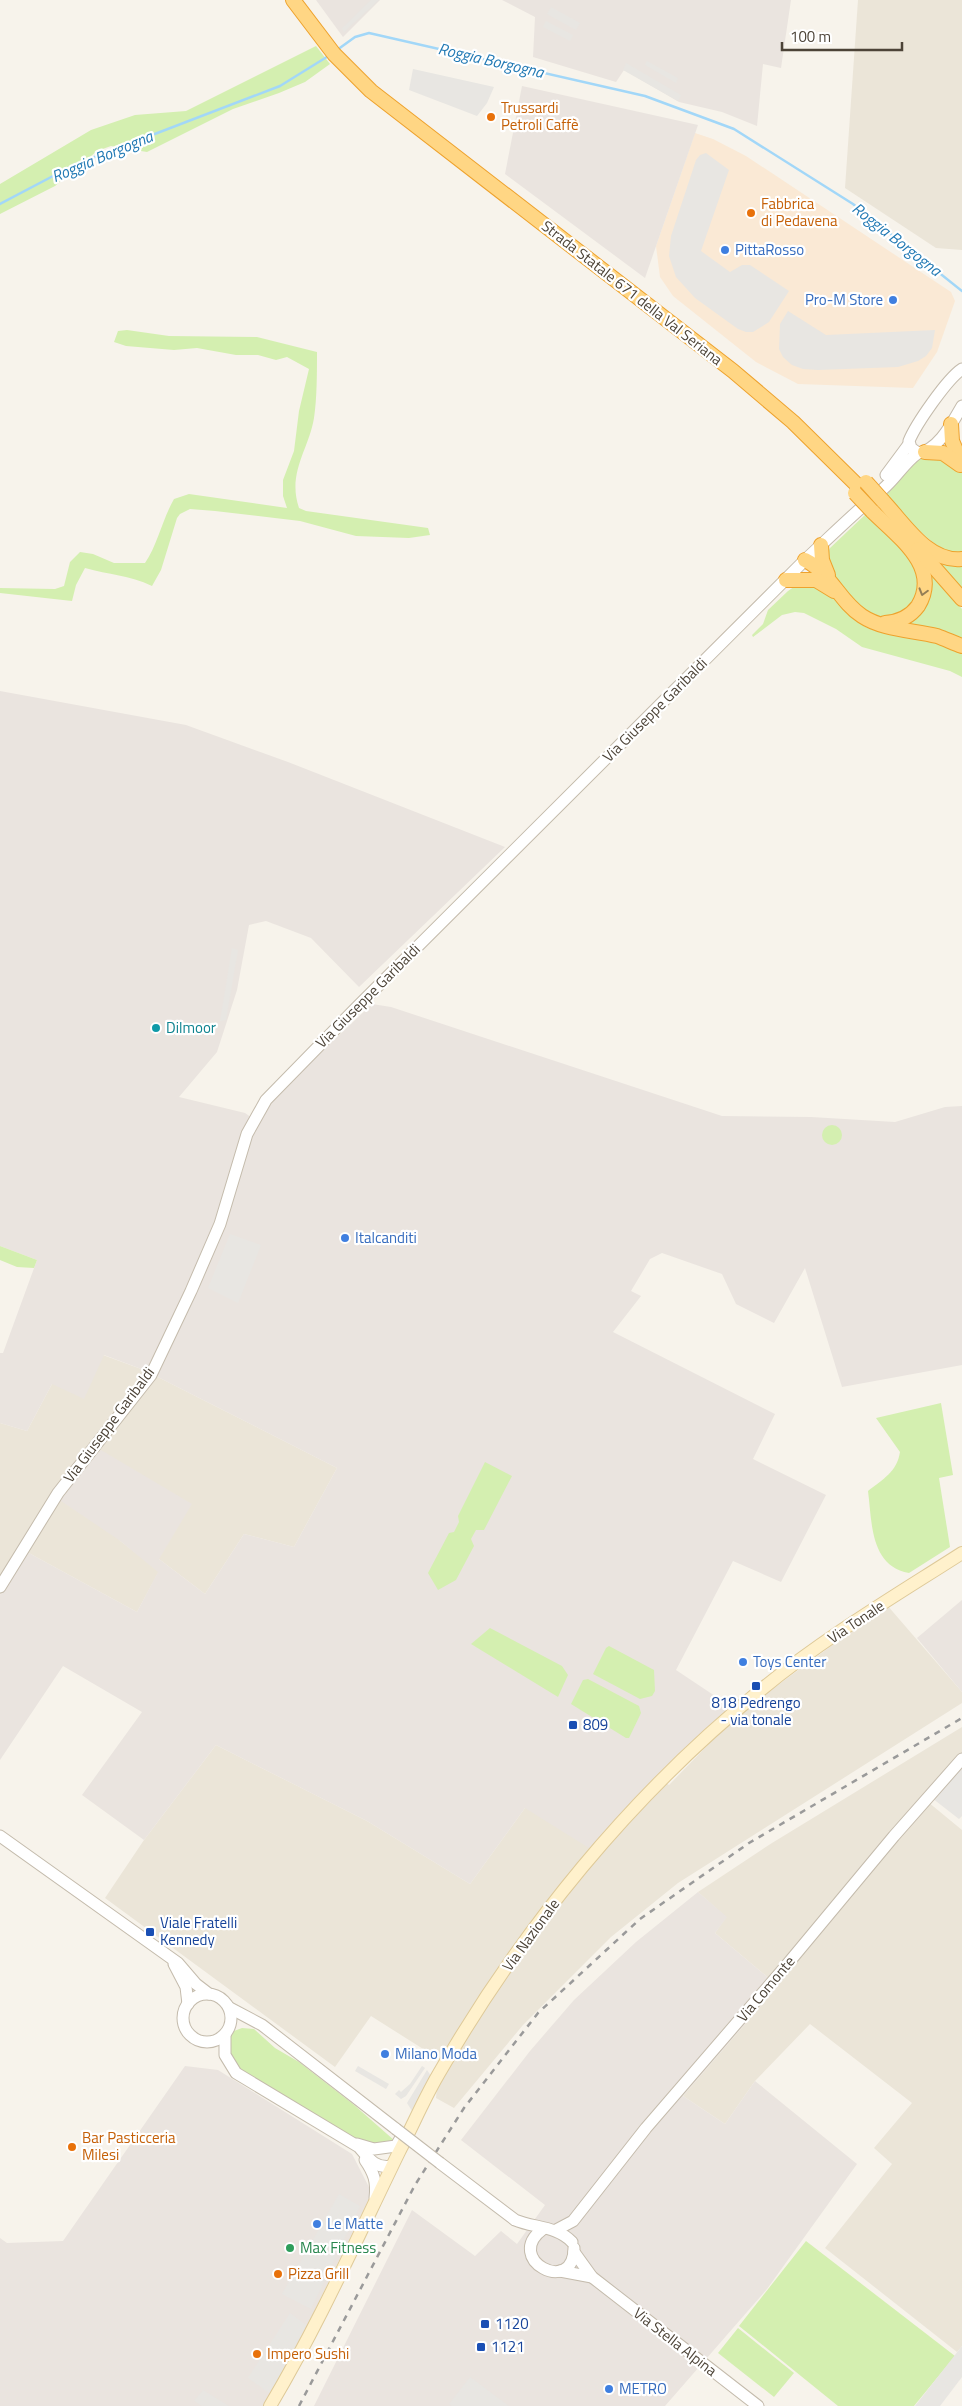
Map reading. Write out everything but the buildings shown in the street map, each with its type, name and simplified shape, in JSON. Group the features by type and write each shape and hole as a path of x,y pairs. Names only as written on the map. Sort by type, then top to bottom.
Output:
{"highway":[{"name":"Strada Statale 671 della Val Seriana","path":"293,0 324,42 353,74 414,125 733,371 810,438 869,497 962,599"},
{"path":"951,424 952,441 962,465"},
{"path":"922,452 943,453 962,465"},
{"path":"869,497 930,551 941,557 962,559"},
{"path":"869,497 913,553 922,568 926,580 924,595 916,608 905,618 894,623 879,623"},
{"path":"821,545 822,579"},
{"path":"805,560 817,566 822,579 862,616 879,623 938,637 962,646"},
{"path":"786,580 822,579"}],"main road":[{"name":"Via Tonale","path":"665,1777 753,1696 783,1672 962,1553"},
{"name":"Via Nazionale","path":"270,2406 322,2310 420,2110 459,2039 508,1965 591,1855 665,1777"}],"street":[{"name":"Via Giuseppe Garibaldi","path":"0,1587 58,1493 151,1375 220,1224 247,1134 266,1100 869,497 909,444 916,428 947,382 962,370"},
{"name":"Via Giuseppe Garibaldi","path":"869,497 884,488 909,460 935,445 962,406"},
{"path":"909,444 922,452"},
{"name":"Via Comonte","path":"573,2221 646,2128 748,2011 894,1836 962,1759"},
{"path":"0,1836 178,1963 196,1984 209,1994 222,1998 230,2008 257,2022 514,2220 543,2229 556,2230 573,2221 572,2262 560,2271 547,2271 538,2265 514,2220"},
{"path":"170,1958 186,1987 188,2004"},
{"path":"209,1994 195,1997 188,2004 183,2015 184,2027 192,2037 215,2050 229,2069 355,2145 380,2155 392,2166"},
{"path":"230,2008 232,2020 227,2032 225,2055 236,2072"},
{"path":"203,2042 214,2042 227,2032 244,2025 266,2029"},
{"name":"Via Nazionale","path":"355,2145 374,2149 396,2146 408,2124 420,2110"},
{"path":"355,2145 374,2173 376,2184 375,2201"},
{"path":"530,2249 534,2236 543,2229"},
{"path":"556,2230 573,2247"},
{"name":"Via Stella Alpina","path":"573,2247 592,2277 758,2406"},
{"name":"Via Stella Alpina","path":"560,2271 592,2277"}],"shaded area":[{"path":"316,0 380,0 343,37"},
{"path":"371,0 379,0 344,32 342,28"},
{"path":"502,0 791,0 781,68 763,64 757,126 722,112 679,102 624,70 616,82 533,57 535,17"},
{"path":"858,0 962,0 962,250 936,248 845,188"},
{"path":"551,7 580,23 576,30 547,14"},
{"path":"546,21 573,35 570,41 543,27"},
{"path":"647,61 678,78 676,83 645,65"},
{"path":"626,63 681,95 678,101 623,70"},
{"path":"413,69 494,87 487,103 477,116 409,90"},
{"path":"522,86 698,125 645,278 505,174"},
{"path":"695,133 713,139 746,156 951,292 955,301 937,352 913,388 798,384 756,362 673,296 660,277 656,246"},
{"path":"706,153 729,170 701,251 730,272 742,265 750,265 789,291 769,322 753,332 738,329 695,298 676,277 669,256 671,236 696,160 700,155"},
{"path":"788,311 826,335 935,330 932,348 926,356 918,361 898,367 803,369 792,365 783,357 779,349 780,324"},
{"path":"0,691 186,725 288,762 505,847 359,987 311,938 266,921 249,925 237,990 217,1052 179,1097 245,1113 259,1123 269,1102 372,1004 391,1007 722,1116 811,1117 895,1122 945,1107 962,1106 962,1365 842,1387 805,1268 774,1323 736,1304 722,1274 662,1253 650,1259 631,1291 641,1296 613,1332 775,1414 753,1459 826,1495 781,1582 733,1561 676,1670 733,1708 658,1778 589,1848 525,1808 470,1884 367,1821 216,1745 144,1840 82,1795 142,1712 63,1666 0,1760 0,1595 27,1552 137,1612 158,1572 119,1540 58,1499 101,1450 192,1504 159,1559 205,1594 244,1534 294,1547 337,1468 144,1370 104,1355 84,1399 52,1384 27,1431 0,1423 0,1353 3,1353 37,1260 0,1246"},
{"path":"232,948 238,950 226,1020 220,1021"},
{"path":"230,1234 261,1245 238,1303 208,1288"},
{"path":"103,1355 144,1370 337,1468 294,1547 244,1534 205,1594 159,1559 119,1540 159,1571 137,1612 27,1552 0,1595 0,1423 27,1431 52,1384"},
{"path":"962,1600 962,1692 917,1638"},
{"path":"887,1605 962,1692 962,1703 678,1883 611,1937 523,2025 454,2108 436,2098 439,2059 371,2016 335,2067 105,1898 144,1840 216,1745 367,1821 470,1884 525,1808 658,1778 669,1785 737,1715"},
{"path":"962,1727 962,1766 928,1802 962,1830 962,2346 957,2352 825,2248 892,2164 874,2148 912,2103 810,2024 755,2081 725,2124 683,2096 778,1986 715,1933 726,1917 698,1892 772,1843"},
{"path":"962,1766 962,1816 959,1819 932,1798"},
{"path":"698,1892 727,1917 715,1933 778,1986 683,2096 725,2124 755,2081 857,2164 767,2289 665,2406 314,2406 412,2210 475,2256 501,2231 517,2244 545,2205 461,2140 530,2051 574,2000 636,1942"},
{"path":"185,2066 218,2070 352,2154 372,2193 268,2406 0,2406 0,2238 7,2243 63,2241"},
{"path":"358,2066 389,2084 386,2089 355,2071"},
{"path":"422,2066 425,2068 406,2096 401,2099 395,2094 399,2090 401,2092 410,2084"},
{"path":"427,2070 431,2076 412,2111 407,2103"},
{"path":"339,2194 360,2206 311,2309 282,2294"},
{"path":"290,2313 306,2325 271,2394 248,2378"},
{"path":"962,2346 962,2377 940,2406 915,2406"},
{"path":"470,2377 509,2406 452,2406 449,2404"},
{"path":"203,2390 229,2406 202,2406 194,2401"}],"green space":[{"path":"316,46 330,64 305,82 233,109 147,152 111,146 97,151 55,186 0,214 0,184 91,130 135,115 186,111"},
{"path":"127,330 169,336 257,337 317,352 314,418 297,472 296,495 299,508 306,511 428,528 430,535 409,538 356,536 300,521 190,509 180,514 177,518 161,570 152,586 127,577 85,568 76,585 72,601 0,593 0,588 55,589 64,586 70,562 80,552 93,554 114,563 145,563 174,499 189,494 287,508 283,496 283,480 294,451 299,411 309,369 287,357 276,360 258,355 236,355 197,348 174,350 126,346 114,342 118,331"},
{"path":"933,454 956,466 962,472 962,553 941,548 930,540 884,492 922,456"},
{"path":"868,512 919,566 919,594 906,611 889,618 876,617 863,610 832,577 825,558 830,548"},
{"path":"962,563 962,588 940,564"},
{"path":"930,571 962,609 962,641 906,623"},
{"path":"798,584 811,585 822,589 830,594 856,621 872,630 884,633 921,636 962,653 962,677 950,671 862,647 836,629 804,613 795,612 782,615 753,637 752,635 763,624 768,610"},
{"path":"832,1125 839,1128 842,1135 839,1142 832,1145 825,1142 822,1135 825,1128"},
{"path":"0,1246 37,1260 34,1268 17,1267 0,1260"},
{"path":"941,1403 953,1475 939,1478 950,1547 909,1573 896,1569 887,1562 875,1541 872,1529 868,1491 893,1470 900,1452 876,1418"},
{"path":"485,1462 512,1476 484,1530 476,1530 471,1539 474,1546 456,1580 438,1590 428,1573 449,1533 454,1532 459,1522 458,1516"},
{"path":"490,1628 562,1666 568,1675 558,1697 471,1644"},
{"path":"609,1646 654,1670 655,1691 652,1696 640,1699 593,1674 606,1648"},
{"path":"588,1679 639,1706 641,1713 629,1738 626,1738 571,1704 583,1680"},
{"path":"242,2028 254,2029 275,2048 299,2062 353,2104 395,2141 386,2146 356,2140 238,2068 232,2063 227,2040 234,2031"},
{"path":"806,2241 955,2356 914,2406 838,2406 739,2326"},
{"path":"738,2328 794,2373 774,2397 718,2353"}],"waterway":[{"name":"Roggia Borgogna","path":"337,50 355,37 369,33 645,96 734,129 853,204 962,291"},
{"name":"Roggia Borgogna","path":"0,204 74,165 280,86 330,55"}],"railway":[{"path":"299,2406 415,2185 464,2108 538,2013 640,1919 749,1843 962,1718"}],"place":[{"name":"Trussardi Petroli Caffè","path":"491,117"},
{"name":"Fabbrica di Pedavena","path":"751,213"},
{"name":"PittaRosso","path":"725,250"},
{"name":"Pro-M Store","path":"893,300"},
{"name":"Dilmoor","path":"156,1028"},
{"name":"Italcanditi","path":"345,1238"},
{"name":"Toys Center","path":"743,1662"},
{"name":"818 Pedrengo - via tonale","path":"756,1686"},
{"name":"809","path":"573,1725"},
{"name":"Viale Fratelli Kennedy","path":"150,1932"},
{"name":"Milano Moda","path":"385,2054"},
{"name":"Bar Pasticceria Milesi","path":"72,2147"},
{"name":"Le Matte","path":"317,2224"},
{"name":"Max Fitness","path":"290,2248"},
{"name":"Pizza Grill","path":"278,2274"},
{"name":"1120","path":"485,2324"},
{"name":"1121","path":"481,2347"},
{"name":"Impero Sushi","path":"257,2354"},
{"name":"METRO","path":"609,2389"}]}
